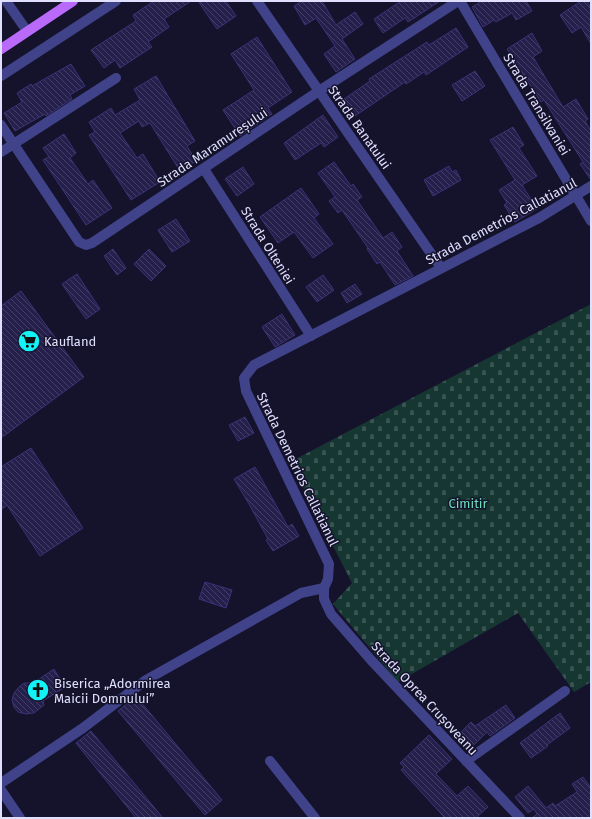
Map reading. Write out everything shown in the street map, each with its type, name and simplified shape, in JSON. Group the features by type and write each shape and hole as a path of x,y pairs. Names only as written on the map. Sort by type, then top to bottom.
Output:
{"main road":[{"path":"1,49 73,1"}],"street":[{"path":"6,1 27,31"},
{"path":"1,76 116,1"},
{"name":"Strada Banatului","path":"257,1 442,268"},
{"name":"Strada Maramureșului","path":"1,125 79,242 86,245 92,243 320,91 459,1"},
{"name":"Strada Transilvaniei","path":"459,1 591,221"},
{"path":"1,152 116,78"},
{"name":"Strada Olteniei","path":"204,169 311,336"},
{"name":"Strada Demetrios Callatianul","path":"324,588 328,579 329,564 246,392 244,378 254,365 539,218 591,186"},
{"path":"1,783 83,728 146,680 301,593 324,588"},
{"name":"Strada Oprea Crușoveanu","path":"324,588 324,600 331,614 371,660 520,818"},
{"path":"466,761 566,691"},
{"path":"270,760 315,818"},
{"path":"1,790 20,818"}],"green space":[{"name":"Cimitir","path":"591,304 591,682 574,692 518,613 398,682 333,604 352,583 290,462"}],"building":[{"path":"154,1 191,1 164,19 169,27 148,42 152,47 120,68 115,60 104,68 91,50 136,21 133,15"},
{"path":"198,1 226,1 236,16 217,29"},
{"path":"302,1 322,1 336,25 355,12 363,24 342,39 355,59 336,72 324,54 335,46 316,18 305,25 294,6"},
{"path":"401,1 440,1 408,22 405,18 383,33 374,19"},
{"path":"482,1 526,1 532,11 516,20 512,13 496,22 494,20 483,27 472,7"},
{"path":"581,1 587,1 591,8 591,44 581,27 572,33 560,15"},
{"path":"456,28 468,47 426,75 424,72 406,84 405,82 355,116 344,99 370,81 369,79 427,42 429,45"},
{"path":"532,33 542,51 533,57 563,107 576,99 588,119 585,121 591,131 591,180 580,164 583,162 544,100 541,102 507,49"},
{"path":"257,37 292,92 268,108 272,114 240,136 223,110 254,90 231,54"},
{"path":"71,64 85,86 70,95 72,99 46,116 45,114 15,131 4,113 22,102 17,93 31,84 32,86"},
{"path":"475,71 485,86 462,101 452,85"},
{"path":"156,76 195,141 187,146 196,161 180,171 150,123 142,127 139,121 120,133 137,158 143,154 160,182 131,200 89,135 95,132 89,122 111,108 115,115 140,100 134,89"},
{"path":"323,115 338,137 324,147 321,143 295,160 284,143"},
{"path":"513,127 524,145 519,148 537,176 522,185 537,209 515,222 504,205 507,203 499,190 515,180 490,140"},
{"path":"64,134 76,153 70,158 88,184 93,180 112,208 86,225 43,160 49,157 43,148"},
{"path":"334,162 351,186 353,184 362,197 357,200 383,238 392,232 402,247 397,251 413,276 395,285 380,262 377,264 342,210 338,213 329,201 335,197 318,173"},
{"path":"449,166 452,172 456,170 461,180 433,196 424,180"},
{"path":"243,167 254,184 237,196 225,179"},
{"path":"301,188 319,214 314,218 333,244 313,258 294,232 278,243 260,217"},
{"path":"176,219 190,241 172,252 158,230"},
{"path":"113,249 126,268 117,275 104,256"},
{"path":"149,249 166,266 151,281 134,264"},
{"path":"77,274 100,309 86,319 62,284"},
{"path":"323,275 334,290 317,302 306,287"},
{"path":"355,284 362,294 347,303 341,293"},
{"name":"Kaufland","path":"21,291 84,377 1,438 1,306"},
{"path":"282,314 295,335 275,347 262,327"},
{"path":"245,417 254,433 238,441 229,425"},
{"path":"31,448 83,528 40,556 7,505 1,510 1,467"},
{"path":"255,467 288,527 292,524 299,536 273,551 266,540 268,539 234,479"},
{"path":"205,582 232,590 226,608 199,599"},
{"name":"Biserica „Adormirea Maicii Domnului”","path":"54,669 65,687 43,701 44,705 34,713 26,714 18,712 14,707 12,700 14,693 19,687 24,683 33,683"},
{"path":"136,696 222,800 205,815 118,711"},
{"path":"506,705 515,718 490,736 487,732 470,749 457,736 471,722 475,726"},
{"path":"560,713 570,728 531,758 520,743"},
{"path":"91,731 163,818 136,818 76,743"},
{"path":"429,735 452,759 436,774 457,796 468,786 488,807 476,818 445,818 401,770 404,767 400,763"},
{"path":"583,777 591,788 591,815 586,818 532,818 537,814 534,809 528,813 515,797 528,786 546,808 553,803 555,806 577,792 572,784"}],"place":[{"name":"Kaufland","path":"29,341"},
{"name":"Biserica „Adormirea Maicii Domnului”","path":"38,690"}]}
